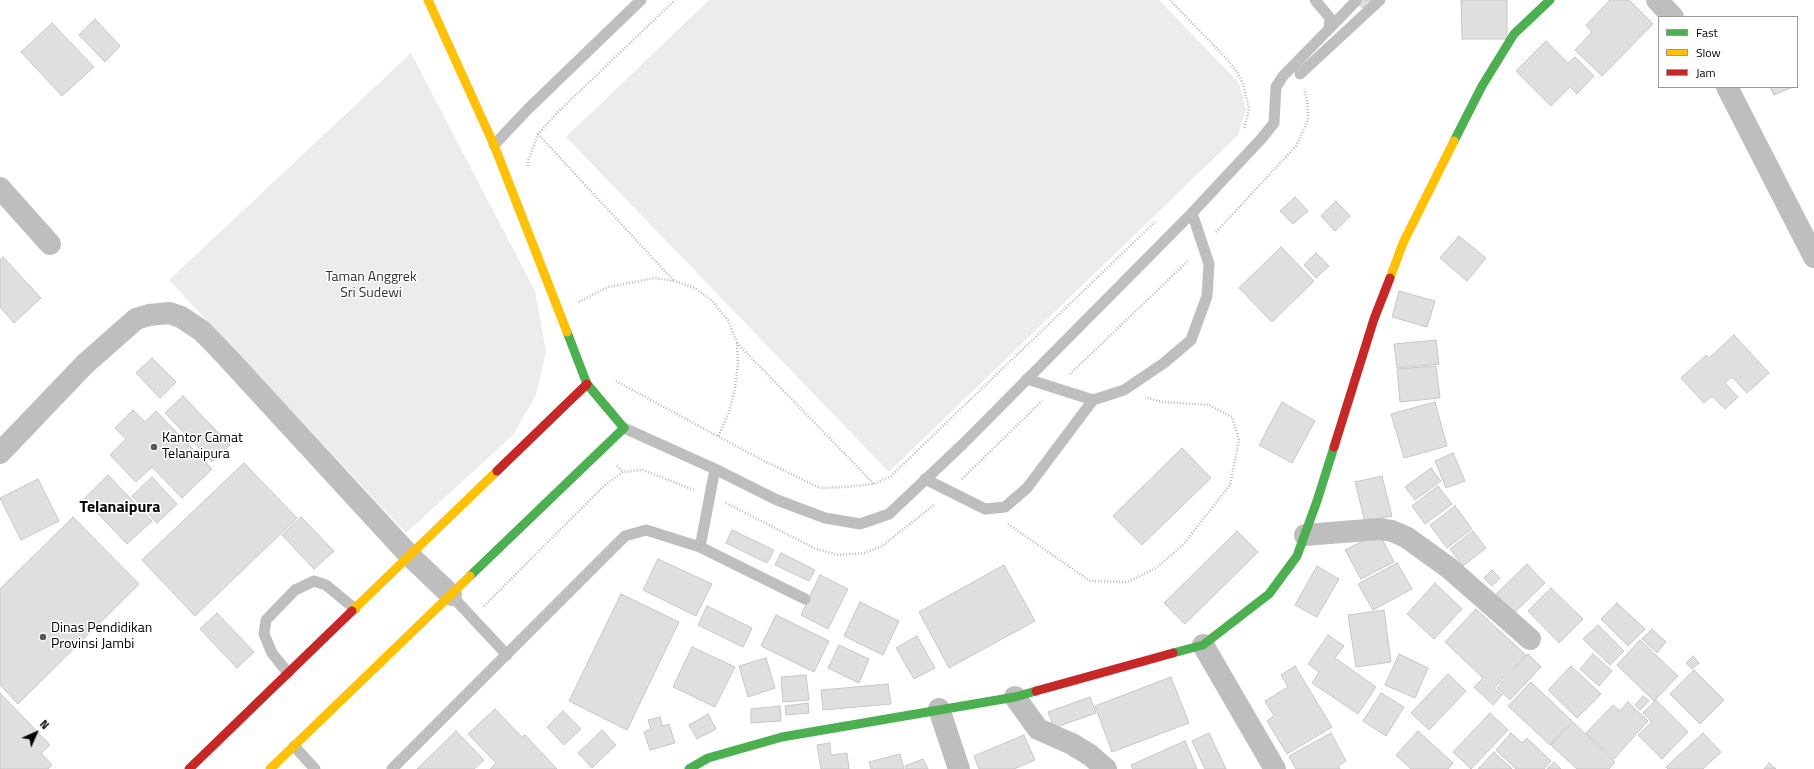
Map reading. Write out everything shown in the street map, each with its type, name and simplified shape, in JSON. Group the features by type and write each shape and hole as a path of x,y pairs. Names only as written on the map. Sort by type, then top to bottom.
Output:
{"main road":[{"path":"270,769 624,428 588,384 494,145 428,0"},
{"path":"688,769 708,758 782,737 1015,698 1204,645 1269,594 1297,556 1305,535 1374,319 1403,242 1482,86 1514,34 1550,0"},
{"path":"189,769 588,384"}],"street":[{"path":"1657,0 1672,16"},
{"path":"1728,88 1812,248"},
{"path":"0,188 50,244"},
{"path":"0,453 85,364 136,319 149,315 170,314 181,317 202,331 217,346 410,556 451,595"},
{"path":"1305,535 1380,529 1392,531 1406,537 1449,568 1530,639"},
{"path":"1204,645 1275,769"},
{"path":"1015,698 1038,729 1072,744 1090,755 1106,769"},
{"path":"939,710 959,769"}],"lane":[{"path":"494,145 528,109 641,0"},
{"path":"1315,0 1330,18 1329,29"},
{"path":"1300,74 1380,0"},
{"path":"624,428 715,469 777,500 824,518 860,524 889,514 1027,379 1192,213 1266,133 1274,123 1276,86 1283,76 1356,1"},
{"path":"925,479 985,509 1005,507 1027,488 1093,400 1124,390 1164,363 1190,340 1207,296 1209,264 1192,213"},
{"path":"1027,379 1093,400"},
{"path":"700,547 715,469"},
{"path":"392,769 625,536 646,530 700,547 805,599"},
{"path":"288,673 272,652 264,634 266,620 295,590 314,581 326,585 355,609"},
{"path":"451,595 507,655"},
{"path":"294,746 316,769"}],"path":[{"path":"528,169 528,161 538,134 556,114 675,0"},
{"path":"1170,0 1226,58 1237,72 1243,84 1249,108 1243,133"},
{"path":"472,618 605,486 623,472 643,470 710,496 747,513 816,549 839,555 864,553 882,546 950,491 1203,246 1296,146 1308,120 1307,101 1300,74"},
{"path":"538,134 674,281"},
{"path":"611,378 718,437 820,488 874,484 891,476 1160,218"},
{"path":"579,302 608,287 655,278 674,281 695,288 710,300 728,320 737,343 738,364 735,389 729,412 718,437"},
{"path":"576,295 581,308"},
{"path":"737,343 874,484"},
{"path":"985,509 1090,580 1128,582 1156,568 1176,550 1230,485 1239,440 1232,417 1209,405 1162,402 1124,390"}],"green space":[{"path":"709,0 1159,0 1239,83 1246,109 1238,135 889,472 566,137"},
{"name":"Taman Anggrek Sri Sudewi","path":"411,53 535,291 546,351 536,395 513,435 406,533 169,280"}],"building":[{"path":"1354,0 1372,0 1363,8"},
{"path":"1461,0 1507,0 1507,39 1462,39"},
{"path":"1610,0 1629,0 1653,24 1602,76 1575,50 1592,32 1586,25"},
{"path":"95,19 120,46 105,62 79,35"},
{"path":"52,23 94,67 62,96 21,52"},
{"path":"1546,41 1568,63 1575,57 1594,76 1577,94 1570,87 1551,106 1516,71"},
{"path":"1770,88 1791,88 1774,95"},
{"path":"1295,197 1308,211 1293,224 1280,211"},
{"path":"1336,201 1350,216 1335,231 1321,216"},
{"path":"1459,236 1486,258 1467,281 1440,258"},
{"path":"1281,247 1314,281 1272,322 1239,288"},
{"path":"1316,253 1329,266 1316,278 1304,265"},
{"path":"3,257 41,298 14,323 0,307 0,260"},
{"path":"1399,291 1435,301 1427,327 1392,317"},
{"path":"1734,335 1769,373 1747,393 1732,377 1725,383 1738,397 1725,409 1712,396 1704,403 1681,378 1706,355 1709,358"},
{"path":"1436,340 1439,364 1397,368 1394,344"},
{"path":"152,358 176,382 160,398 136,373"},
{"path":"1436,366 1440,398 1400,402 1397,369"},
{"path":"183,396 230,445 212,462 165,413"},
{"path":"1282,402 1315,421 1292,463 1259,445"},
{"path":"1435,402 1447,446 1404,458 1391,414"},
{"name":"Kantor Camat Telanaipura","path":"133,410 145,422 156,411 212,469 182,498 152,467 136,482 110,455 126,439 115,428"},
{"path":"1182,448 1211,478 1142,545 1113,516"},
{"path":"1453,453 1465,481 1446,488 1435,461"},
{"path":"244,463 297,518 195,616 142,560"},
{"path":"1431,468 1441,481 1415,500 1405,487"},
{"path":"108,475 152,521 127,544 84,499"},
{"path":"1382,476 1392,516 1365,522 1355,482"},
{"path":"152,477 177,504 157,523 132,496"},
{"path":"38,479 59,521 21,540 0,498"},
{"path":"1438,486 1452,504 1425,524 1412,506"},
{"path":"1455,506 1472,529 1447,548 1430,525"},
{"name":"Dinas Pendidikan Provinsi Jambi","path":"73,517 139,584 18,704 0,685 0,589"},
{"path":"301,517 334,551 314,569 282,535"},
{"path":"732,530 774,550 767,563 726,543"},
{"path":"1237,531 1258,552 1185,624 1164,603"},
{"path":"1473,531 1486,548 1463,566 1450,549"},
{"path":"1379,533 1394,562 1361,579 1345,550"},
{"path":"781,553 815,570 809,581 775,565"},
{"path":"658,559 712,584 696,616 643,590"},
{"path":"1397,563 1412,589 1373,610 1358,584"},
{"path":"1527,564 1545,583 1511,616 1493,597"},
{"path":"1004,565 1035,621 949,668 919,612"},
{"path":"1317,566 1339,579 1317,617 1295,605"},
{"path":"1492,570 1500,578 1492,586 1484,578"},
{"path":"820,575 848,589 828,629 801,615"},
{"path":"1435,583 1462,609 1434,639 1407,614"},
{"path":"1551,588 1583,619 1559,643 1528,611"},
{"path":"621,594 679,622 627,730 569,701"},
{"path":"860,602 899,621 883,655 844,636"},
{"path":"1617,603 1645,629 1628,646 1601,619"},
{"path":"707,606 752,628 743,647 698,625"},
{"path":"1476,609 1526,655 1494,688 1502,695 1493,705 1474,687 1483,678 1445,642"},
{"path":"1384,610 1391,662 1356,667 1348,615"},
{"path":"217,613 254,652 237,668 200,629"},
{"path":"776,615 829,641 814,672 761,646"},
{"path":"1598,625 1624,651 1610,665 1583,639"},
{"path":"1652,629 1666,642 1657,653 1642,639"},
{"path":"1328,635 1344,646 1335,658 1376,687 1358,714 1312,683 1319,672 1308,664"},
{"path":"917,636 935,668 914,679 896,648"},
{"path":"1640,640 1678,676 1654,701 1617,665"},
{"path":"839,645 869,659 859,683 828,668"},
{"path":"692,647 735,667 715,707 673,687"},
{"path":"1399,654 1428,668 1415,698 1385,685"},
{"path":"1528,654 1541,667 1510,700 1497,688"},
{"path":"1593,654 1612,671 1599,686 1580,669"},
{"path":"1693,656 1699,663 1692,669 1686,663"},
{"path":"766,658 775,688 748,697 739,666"},
{"path":"1295,666 1332,727 1287,754 1267,721 1274,716 1265,701 1288,687 1281,675"},
{"path":"1571,666 1601,694 1577,718 1548,690"},
{"path":"1694,670 1724,700 1700,724 1670,694"},
{"path":"1448,674 1466,691 1429,730 1411,713"},
{"path":"806,675 809,700 783,702 781,677"},
{"path":"1171,677 1189,723 1112,752 1095,706"},
{"path":"1531,682 1572,721 1550,745 1508,706"},
{"path":"888,684 891,704 823,710 821,690"},
{"path":"0,693 50,745 41,753 52,765 48,769 0,769"},
{"path":"1381,693 1404,707 1386,736 1363,721"},
{"path":"1643,696 1649,701 1640,710 1635,705"},
{"path":"1090,697 1096,713 1054,728 1048,712"},
{"path":"1656,700 1688,732 1662,759 1638,735 1652,722 1643,713"},
{"path":"1628,702 1648,721 1614,759 1586,733 1613,705 1620,711"},
{"path":"808,703 809,713 786,715 785,706"},
{"path":"780,706 781,721 751,723 751,709"},
{"path":"495,709 522,737 525,735 557,769 490,769 496,763 468,734"},
{"path":"563,711 581,729 564,745 547,727"},
{"path":"1490,713 1508,730 1471,769 1453,752"},
{"path":"708,714 716,729 697,739 689,725"},
{"path":"660,717 662,726 669,724 675,743 650,750 644,732 651,729 648,720"},
{"path":"1573,722 1615,762 1609,769 1577,769 1551,745"},
{"path":"602,730 616,745 592,768 578,753"},
{"path":"456,731 484,760 474,769 417,769"},
{"path":"1418,731 1453,763 1448,769 1411,769 1396,755"},
{"path":"1209,733 1226,769 1205,769 1192,741"},
{"path":"1331,733 1346,761 1338,766 1340,769 1296,769 1289,756"},
{"path":"1511,733 1522,743 1527,738 1551,761 1544,769 1516,769 1496,750"},
{"path":"1703,733 1721,752 1703,769 1668,769 1666,767"},
{"path":"1024,735 1035,760 1014,769 979,769 974,756"},
{"path":"1185,741 1197,769 1133,769 1131,765"},
{"path":"830,743 831,755 847,753 849,769 821,769 817,745"},
{"path":"1494,752 1512,769 1478,769"},
{"path":"900,754 904,769 871,769 869,762"},
{"path":"923,759 928,769 906,769 905,766"},
{"path":"1554,762 1561,769 1547,769"},
{"path":"1769,763 1776,769 1764,769"}],"traffic: fast":[{"path":"1454,141 1482,86 1514,34 1550,0"},
{"path":"470,576 624,428 587,384 567,332"},
{"path":"1173,653 1203,645 1269,594 1297,556 1317,501 1334,447"},
{"path":"689,769 708,758 782,737 1015,697 1036,691"}],"traffic: slow":[{"path":"428,0 494,145 567,332"},
{"path":"1390,278 1403,243 1454,141"},
{"path":"352,611 497,471"},
{"path":"270,769 470,576"}],"traffic: jam":[{"path":"1334,447 1374,319 1390,278"},
{"path":"497,471 587,384"},
{"path":"189,769 352,611"},
{"path":"1036,691 1173,653"}],"place":[{"name":"Kantor Camat Telanaipura","path":"154,447"},
{"name":"Dinas Pendidikan Provinsi Jambi","path":"43,637"}],"district":[{"name":"Telanaipura","path":"120,508"}]}
